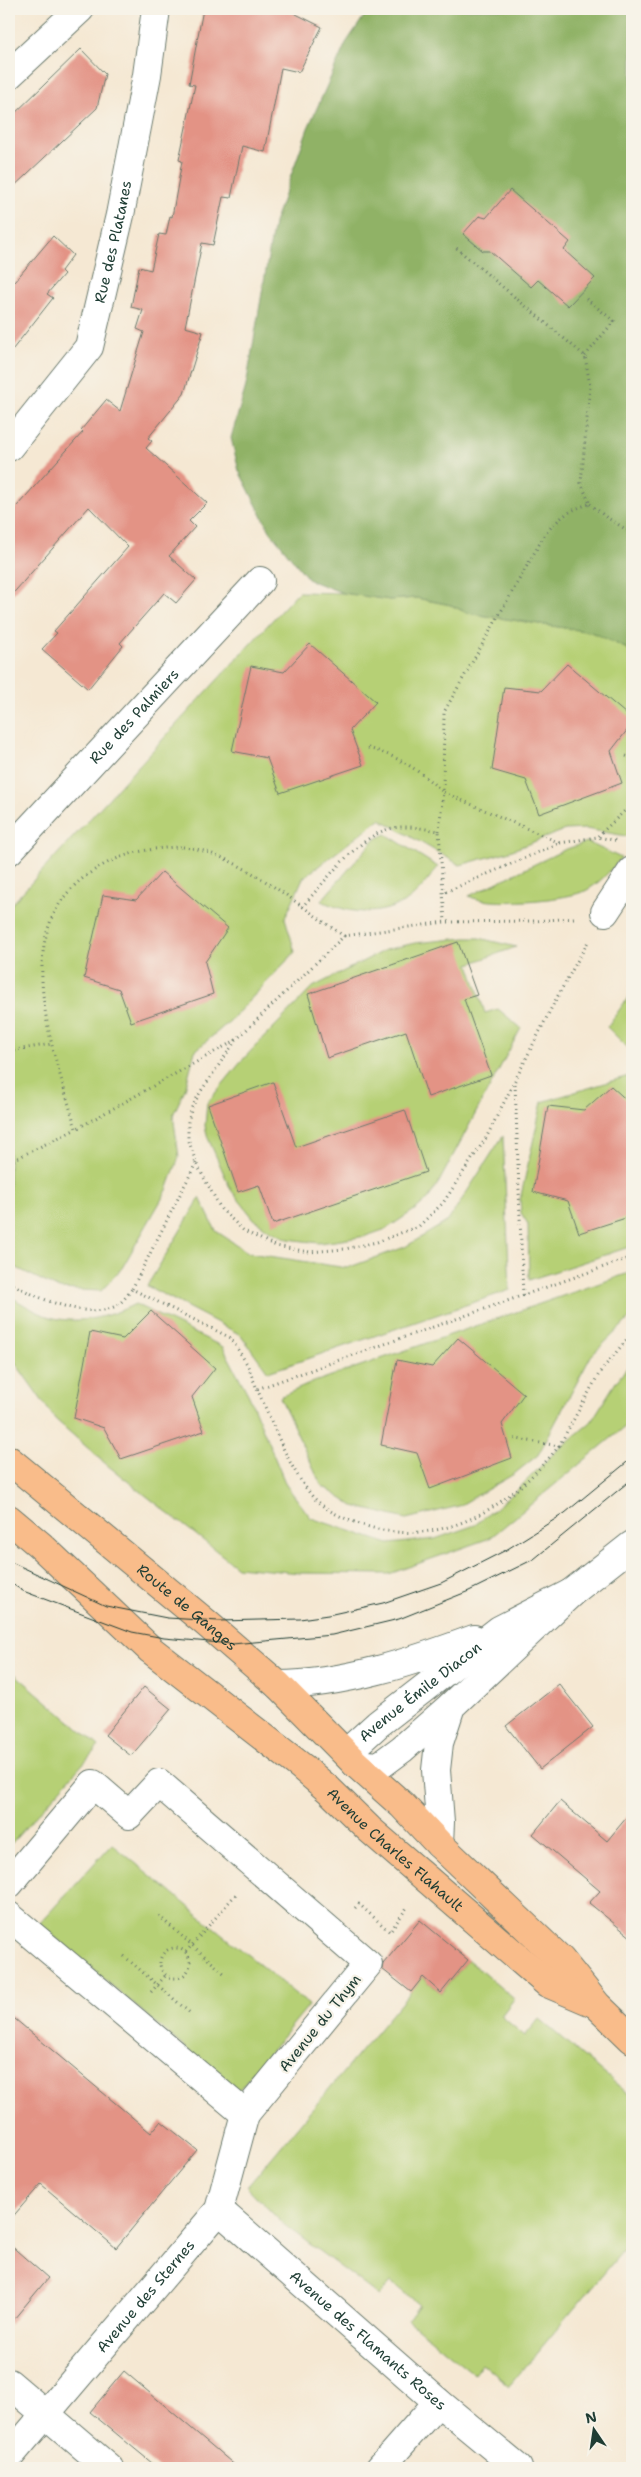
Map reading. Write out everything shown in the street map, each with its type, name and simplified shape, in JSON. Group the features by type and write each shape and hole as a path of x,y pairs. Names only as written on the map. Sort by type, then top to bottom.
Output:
{"main road":[{"name":"Route de Ganges","path":"9,1460 278,1685 356,1764"},
{"path":"9,1519 40,1545 151,1650 329,1790"},
{"name":"Avenue Charles Flahault","path":"597,2005 547,1983 368,1829 329,1790 356,1764 402,1805 439,1844 561,1960 597,2005 632,2039"}],"street":[{"path":"9,75 80,9"},
{"name":"Rue des Platanes","path":"9,447 89,347 120,215 147,75 156,9"},
{"name":"Rue des Palmiers","path":"9,851 260,581"},
{"path":"605,912 632,871"},
{"name":"Avenue Émile Diacon","path":"498,1630 378,1724 355,1745 356,1764 379,1766 402,1749 451,1706 571,1593 632,1545"},
{"name":"Avenue Émile Diacon","path":"278,1685 358,1674 433,1654 498,1630 571,1593"},
{"name":"Avenue Émile Diacon","path":"439,1844 440,1822 436,1770 439,1743 451,1706"},
{"name":"Avenue du Thym","path":"9,1884 93,1784 129,1815 159,1783 368,1964 245,2114"},
{"path":"9,1916 245,2114"},
{"name":"Avenue des Sternes","path":"9,2457 219,2210 245,2114"},
{"name":"Avenue des Flamants Roses","path":"219,2210 438,2402 518,2468"},
{"path":"9,2383 109,2468"},
{"path":"380,2468 438,2402"}],"path":[{"path":"455,247 585,356 590,386 581,483 590,504 606,517 632,533"},
{"path":"585,298 614,321 585,356"},
{"path":"445,922 439,831 443,792 444,712 545,534 559,518 573,508 590,504"},
{"path":"368,748 391,754 410,764 443,792 560,843"},
{"path":"626,756 632,758"},
{"path":"597,837 632,804"},
{"path":"302,907 356,850 375,834 394,828 439,831"},
{"path":"443,893 560,843 597,837 624,842"},
{"path":"76,1129 52,1044 41,980 47,926 54,910 78,881 100,867 134,851 160,848 201,849 245,870 344,936"},
{"path":"605,912 555,1001 486,1138 443,1203 419,1226 377,1242 345,1249 309,1252 276,1246 244,1231 221,1210 196,1164 188,1138 188,1122 192,1107 236,1040 344,936 445,922 560,920 605,912"},
{"path":"9,1162 76,1129 236,1040"},
{"path":"9,1051 52,1044"},
{"path":"515,1083 523,1296"},
{"path":"9,1282 44,1300 91,1311 118,1304 132,1289 196,1164"},
{"path":"257,1389 632,1257"},
{"path":"132,1289 231,1338 247,1364 293,1468 314,1498 343,1518 385,1531 420,1532 462,1524 487,1512 516,1491 559,1446 600,1372 632,1333"},
{"path":"512,1438 559,1446"},
{"path":"186,1952 259,1869"},
{"path":"331,1932 360,1904 390,1932 408,1906 401,1901"},
{"path":"160,1916 225,1974"},
{"path":"172,1948 186,1952 190,1966 184,1974 175,1978 162,1971 160,1962 164,1953 172,1948"},
{"path":"124,1956 190,2013"}],"green space":[{"path":"369,9 632,9 632,651 591,632 467,613 451,605 416,598 390,600 343,593 309,580 270,531 239,471 231,438 246,386 274,223 308,128 346,43"},
{"path":"298,592 343,593 390,600 416,598 451,605 467,613 591,632 632,651 632,837 586,829 565,830 507,852 460,865 380,819 303,878 285,918 295,952 230,1021 195,1051 185,1089 173,1115 179,1157 167,1190 122,1268 101,1291 59,1289 9,1264 9,907"},
{"path":"386,834 438,867 418,891 403,903 372,912 352,911 321,901 374,840"},
{"path":"587,842 621,858 601,880 587,890 563,897 509,902 478,899 469,896 564,850"},
{"path":"479,938 516,947 469,964 485,1013 498,1009 521,1028 439,1182 428,1199 386,1229 366,1236 319,1243 288,1239 269,1230 254,1219 231,1190 208,1138 205,1126 207,1103 246,1056 313,987 385,950 415,943"},
{"path":"632,992 632,1052 607,1027"},
{"path":"632,1075 632,1246 529,1280 528,1224 521,1213 520,1200 542,1102"},
{"path":"503,1136 510,1290 268,1372 241,1335 147,1286 200,1198 216,1231 249,1253 347,1268 405,1247 448,1221"},
{"path":"632,1272 632,1316 591,1356 538,1455 514,1474 459,1506 406,1519 353,1506 321,1485 280,1397 314,1382"},
{"path":"9,1296 44,1315 67,1320 102,1317 135,1304 223,1347 249,1396 286,1485 311,1518 389,1544 435,1539 475,1525 516,1491 553,1454 591,1422 616,1382 632,1361 632,1421 490,1538 389,1574 300,1573 237,1567 107,1465 55,1419 9,1354"},
{"path":"9,1669 99,1746 9,1846"},
{"path":"112,1844 309,2005 237,2092 39,1924"},
{"path":"468,1960 514,1999 501,2016 525,2036 539,2019 632,2097 632,2240 509,2386 482,2363 474,2374 408,2320 419,2305 391,2282 379,2296 283,2224 247,2187 423,1977 441,1993"}],"building":[{"path":"203,9 286,9 322,27 299,72 281,68 265,152 242,146 231,198 223,197 213,245 202,243 185,327 203,332 184,394 148,438 152,441 146,448 207,503 189,521 195,527 169,556 196,580 176,603 164,593 120,643 123,646 88,689 42,649 57,633 54,631 128,547 89,507 9,598 9,515 83,432 81,430 106,400 120,411 144,332 137,329 143,310 131,307 139,267 151,270 159,234 166,235 170,216 172,217 182,161 179,160 195,85 189,84"},
{"path":"81,49 105,74 97,108 9,191 9,119"},
{"path":"510,190 570,242 564,250 595,278 568,306 538,280 531,287 490,251 483,251 463,234 479,216 486,218"},
{"path":"53,236 73,255 61,271 64,274 47,294 53,298 9,354 9,288"},
{"path":"310,644 376,702 350,730 363,765 280,793 267,758 232,751 251,666 284,672"},
{"path":"567,664 632,719 632,724 611,751 622,783 539,814 526,780 492,770 504,687 541,691"},
{"path":"162,872 228,928 205,962 213,994 131,1022 119,989 84,978 103,895 136,900"},
{"path":"458,942 477,995 464,999 491,1075 428,1097 406,1031 327,1058 308,994"},
{"path":"273,1082 296,1147 405,1110 426,1172 273,1224 259,1185 238,1192 208,1105"},
{"path":"611,1086 632,1105 632,1216 579,1233 568,1201 533,1192 548,1106 584,1110"},
{"path":"151,1311 215,1368 192,1397 204,1431 121,1459 104,1428 74,1418 90,1332 123,1339"},
{"path":"458,1338 524,1394 502,1424 512,1458 430,1489 417,1453 381,1445 397,1360 432,1367"},
{"path":"559,1684 593,1727 540,1769 506,1726"},
{"path":"144,1687 171,1709 131,1756 105,1735"},
{"path":"560,1801 607,1841 632,1811 632,1938 589,1903 600,1891 533,1834"},
{"path":"420,1920 468,1960 441,1993 423,1977 411,1992 382,1969 383,1964"},
{"path":"9,2014 151,2133 161,2121 197,2150 116,2248 41,2184 9,2221"},
{"path":"9,2244 48,2278 9,2325"},
{"path":"124,2371 238,2468 158,2468 90,2412"}],"tram line":[{"path":"9,1561 106,1606 167,1618 219,1621 300,1619 328,1615 383,1603 441,1583 506,1550 565,1513 632,1458"},
{"path":"9,1582 23,1591 132,1632 164,1638 232,1644 332,1635 399,1619 469,1591 534,1559 632,1479"}]}
